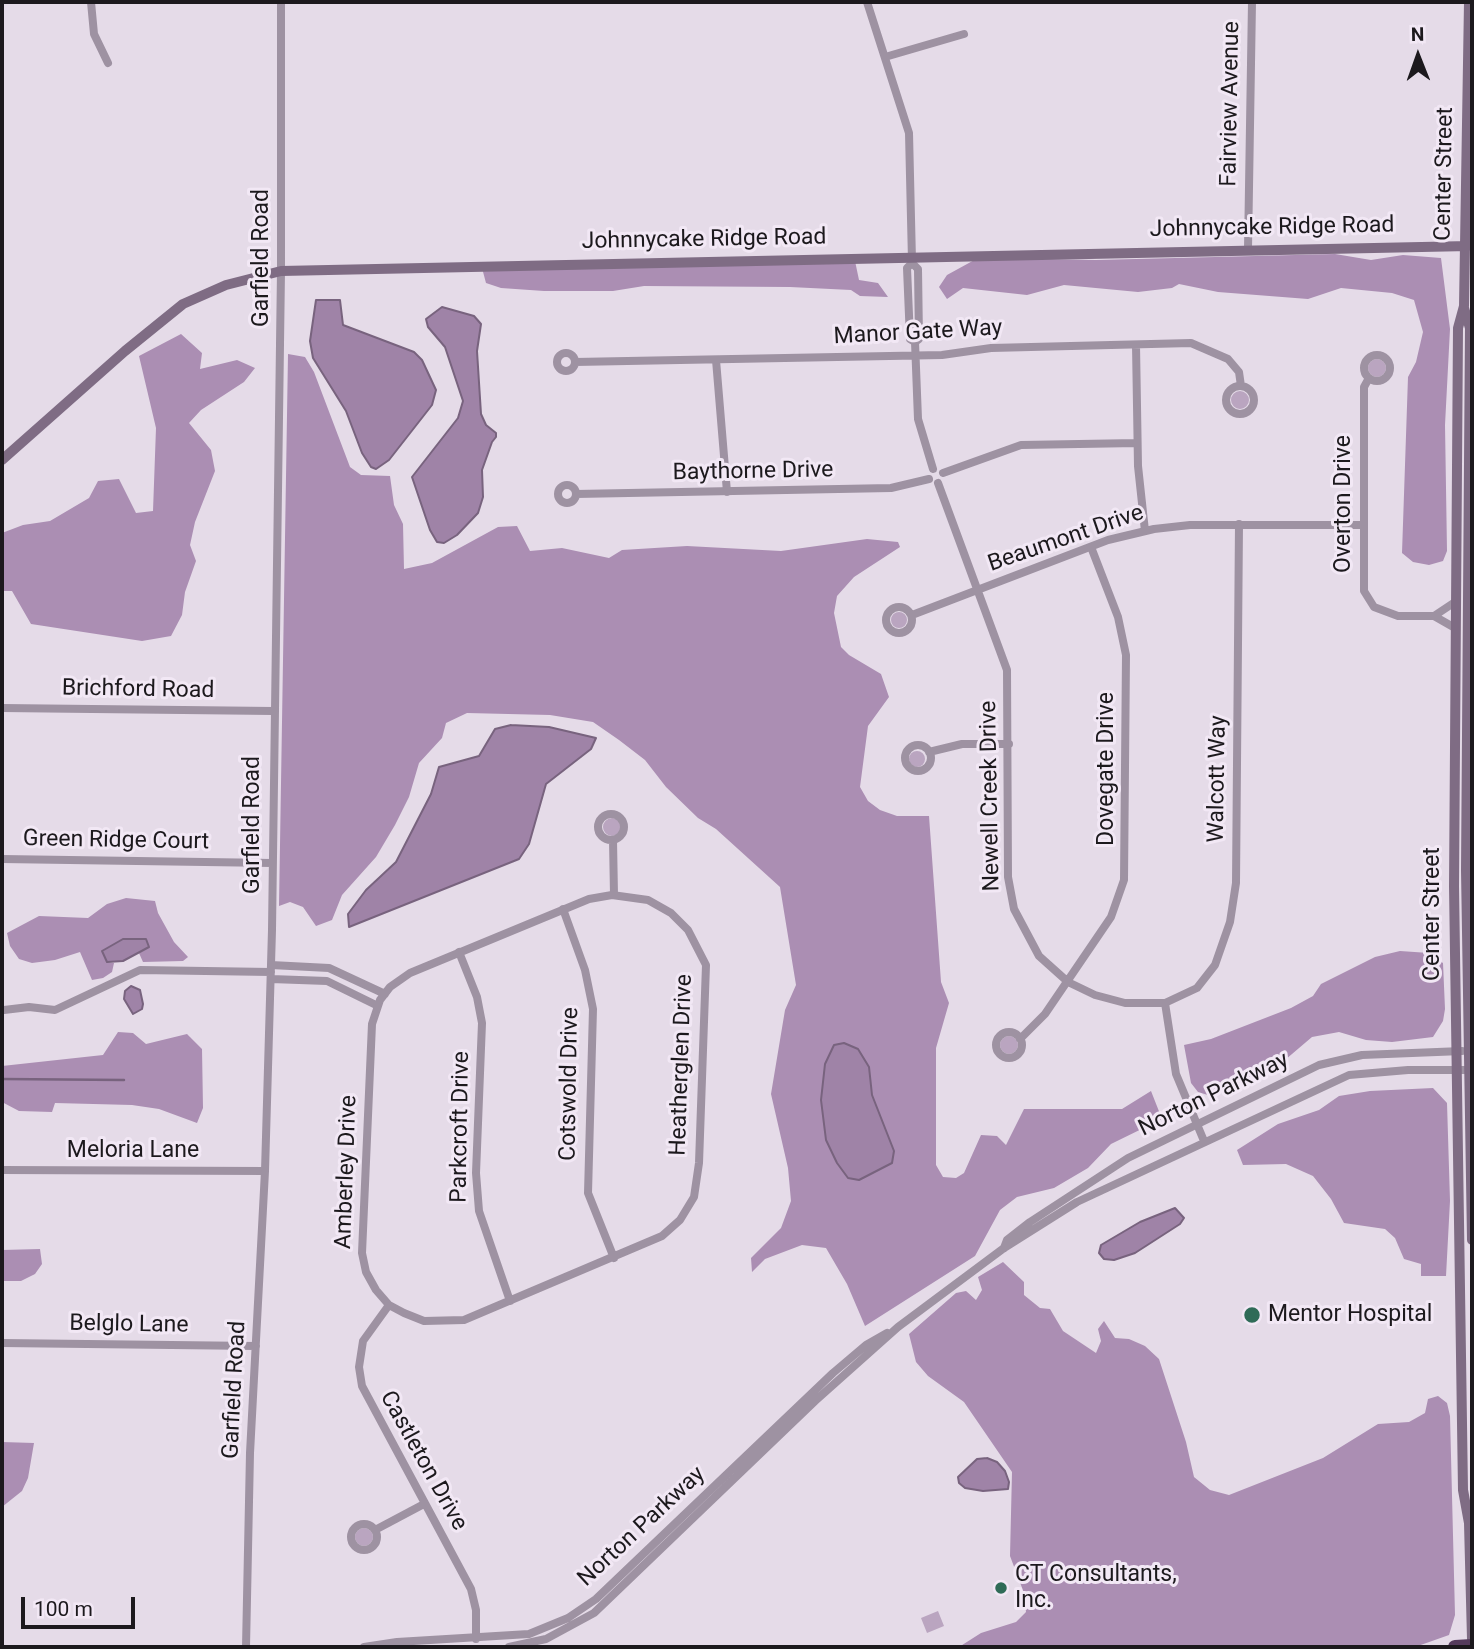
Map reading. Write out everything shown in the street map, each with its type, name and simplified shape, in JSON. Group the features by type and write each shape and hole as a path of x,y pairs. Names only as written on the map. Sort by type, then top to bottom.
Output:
{"highway":[{"path":"1455,1647 1472,1646"}],"main road":[{"name":"Center Street","path":"1469,2 1469,246 1464,306 1458,328 1455,990 1456,1051 1463,1070 1472,1240"},
{"name":"Johnnycake Ridge Road","path":"2,460 125,351 183,304 229,284 281,271 1469,246"},
{"name":"Center Street","path":"1464,306 1470,328 1469,1051 1463,1070 1463,1490 1469,1523 1472,1639"},
{"path":"1455,990 1468,989"},
{"name":"Center Street","path":"1469,1523 1472,1506"}],"street":[{"path":"91,2 94,34 108,63"},
{"name":"Garfield Road","path":"246,1647 271,972 281,271 281,2"},
{"path":"867,2 909,133 912,259 918,269 919,339 915,342 918,419 933,469 929,479 939,483 943,479 943,473"},
{"name":"Fairview Avenue","path":"1248,249 1252,2"},
{"path":"886,57 964,34"},
{"name":"Manor Gate Way","path":"575,362 915,356 954,354 990,348 1191,343 1208,348 1234,364 1241,386"},
{"path":"1136,345 1137,443 1145,531"},
{"path":"716,360 727,492"},
{"name":"Overton Drive","path":"1369,378 1364,387 1363,584 1370,603 1390,615 1434,616 1455,628"},
{"path":"933,469 943,473 1021,445 1137,443"},
{"name":"Baythorne Drive","path":"576,494 891,488 929,479"},
{"name":"Newell Creek Drive","path":"939,483 1007,670 1008,855 1011,899 1032,947 1068,982 1109,1000 1141,1004 1165,1003"},
{"name":"Walcott Way","path":"1165,1003 1187,995 1210,974 1221,952 1235,899 1238,524"},
{"name":"Beaumont Drive","path":"912,615 1091,547 1145,531 1190,525 1363,525"},
{"name":"Dovegate Drive","path":"1020,1039 1045,1014 1114,911 1125,874 1126,655 1118,617 1091,547"},
{"path":"1434,616 1455,602"},
{"name":"Brichford Road","path":"2,708 273,710"},
{"path":"929,752 962,744 1009,744"},
{"path":"614,840 614,895"},
{"name":"Green Ridge Court","path":"2,859 272,863"},
{"name":"Heatherglen Drive","path":"381,1000 410,973 589,899 614,895 648,900 671,913 688,930 706,965 699,1163 696,1189 686,1211"},
{"name":"Cotswold Drive","path":"563,909 585,970 593,1009 588,1193 614,1258"},
{"name":"Parkcroft Drive","path":"459,952 477,997 482,1023 476,1173 479,1211 510,1301"},
{"path":"2,1000 3,1013 29,1007 55,1010 139,970 271,972 329,968 381,1000"},
{"path":"271,972 327,981 381,1000"},
{"name":"Amberley Drive","path":"381,1000 372,1024 362,1253 369,1278 389,1305 424,1321 464,1320 662,1236 686,1211"},
{"path":"1165,1003 1176,1074 1203,1140"},
{"name":"Norton Parkway","path":"1004,1248 1007,1240 1084,1185 1128,1158 1320,1065 1362,1055 1469,1051"},
{"name":"Norton Parkway","path":"509,1647 546,1639 594,1613 815,1401 898,1327 1004,1248 1077,1202 1203,1140 1349,1075 1408,1070 1463,1070"},
{"name":"Meloria Lane","path":"2,1170 265,1171"},
{"name":"Castleton Drive","path":"389,1305 363,1341 360,1377 363,1391 471,1589 476,1610 476,1639"},
{"name":"Norton Parkway","path":"364,1647 397,1642 476,1639 536,1632 568,1618 596,1599 833,1373 866,1345 898,1327"},
{"name":"Belglo Lane","path":"2,1343 256,1346"},
{"path":"375,1530 424,1504"}],"shaded area":[{"path":"1335,254 1371,260 1403,255 1441,258 1450,329 1445,425 1447,551 1443,561 1429,565 1413,562 1402,553 1408,377 1416,362 1423,332 1414,300 1392,293 1341,288 1308,299 1218,292 1179,284 1172,288 1138,292 1064,285 1027,295 963,288 947,299 939,287 947,275 978,258 1096,260"},
{"path":"855,261 859,280 878,283 888,297 860,296 851,290 790,287 644,286 613,291 501,288 486,283 482,268"},
{"path":"316,300 340,300 343,325 414,352 422,360 436,390 432,405 389,460 376,469 371,467 362,453 346,411 313,358 310,341"},
{"path":"442,307 474,316 481,324 477,351 481,414 486,425 496,433 482,470 483,497 478,513 457,535 444,543 437,542 430,530 412,477 458,418 463,401 445,347 428,327 426,319"},
{"path":"181,334 202,353 200,369 237,360 255,368 244,382 201,410 189,423 211,450 215,471 195,522 190,545 196,561 185,592 182,615 171,636 142,641 31,624 12,591 2,591 2,533 23,525 50,521 89,498 98,481 119,479 136,513 153,511 156,428 139,356"},
{"path":"288,354 305,357 314,372 350,467 361,475 390,476 394,505 403,524 404,569 432,563 498,527 517,526 530,551 562,548 609,558 622,550 687,546 781,551 867,539 898,542 900,547 854,577 837,596 834,613 841,647 849,655 881,674 889,697 868,726 860,787 868,801 880,810 897,816 929,816 941,982 949,1003 936,1048 936,1165 943,1177 956,1178 964,1173 981,1135 997,1136 1006,1145 1024,1109 1122,1109 1151,1091 1162,1119 1111,1144 1088,1168 1054,1188 1017,1197 1000,1210 975,1256 865,1326 847,1284 826,1248 802,1245 765,1259 752,1272 751,1258 781,1228 791,1201 788,1168 771,1094 785,1010 796,985 780,887 716,829 698,818 666,787 645,760 619,740 593,722 550,715 467,713 446,723 442,738 419,763 409,797 395,825 376,857 342,895 332,920 316,926 303,907 290,902 279,906"},
{"path":"1377,359 1383,362 1386,368 1383,374 1377,377 1371,374 1368,368 1371,362"},
{"path":"1240,391 1246,394 1249,400 1246,406 1240,409 1234,406 1231,400 1234,394"},
{"path":"896,612 902,612 907,620 905,626 896,628 891,623 891,617"},
{"path":"511,725 549,727 596,738 591,749 546,784 529,844 519,859 349,927 348,914 366,890 396,862 431,794 439,767 479,756 495,729"},
{"path":"914,751 920,751 925,759 923,765 914,767 909,762 909,756"},
{"path":"608,818 616,818 621,827 619,834 608,836 603,831 603,823"},
{"path":"126,898 155,901 158,913 174,942 188,957 183,961 143,962 139,953 149,947 107,962 114,963 112,972 103,978 92,980 80,952 55,960 32,963 19,959 10,946 7,933 39,916 88,918 107,904"},
{"path":"123,939 146,939 149,947 123,961 107,962 102,951"},
{"path":"1400,951 1429,953 1443,963 1445,1009 1443,1021 1433,1037 1392,1042 1366,1040 1339,1032 1312,1037 1272,1071 1211,1096 1198,1092 1191,1083 1184,1045 1211,1039 1291,1008 1313,996 1321,984 1375,957"},
{"path":"131,986 140,990 143,1004 142,1009 133,1014 124,999 125,991"},
{"path":"118,1032 133,1033 146,1044 187,1034 202,1049 203,1108 197,1123 159,1109 132,1105 55,1103 52,1112 19,1111 2,1102 2,1066 103,1055"},
{"path":"1009,1036 1015,1039 1018,1045 1015,1051 1009,1054 1003,1051 1000,1045 1003,1039"},
{"path":"844,1043 858,1049 869,1067 872,1095 894,1151 892,1163 859,1180 848,1178 826,1140 821,1100 825,1064 834,1045"},
{"path":"1433,1088 1447,1103 1450,1201 1446,1276 1421,1276 1421,1264 1404,1259 1395,1238 1385,1229 1344,1223 1331,1199 1313,1176 1286,1164 1243,1165 1237,1150 1278,1124 1319,1110 1339,1096 1370,1091"},
{"path":"1175,1208 1184,1218 1180,1224 1135,1253 1114,1260 1104,1259 1099,1253 1101,1245 1140,1222"},
{"path":"40,1249 42,1264 35,1274 21,1281 2,1281 2,1250"},
{"path":"1003,1262 1024,1282 1024,1295 1040,1308 1050,1309 1063,1331 1096,1353 1101,1341 1098,1329 1104,1321 1115,1338 1129,1339 1145,1346 1159,1359 1186,1442 1194,1477 1210,1490 1229,1495 1323,1458 1378,1424 1409,1422 1425,1413 1428,1399 1438,1396 1447,1403 1450,1416 1455,1615 1449,1635 1415,1647 959,1647 981,1633 1016,1622 1026,1612 1024,1593 1010,1556 1012,1472 964,1402 928,1376 916,1362 909,1334 956,1293 966,1291 976,1300 982,1290 978,1277"},
{"path":"2,1442 34,1443 28,1478 22,1491 2,1507"},
{"path":"987,1458 997,1462 1005,1471 1009,1482 1008,1489 983,1491 965,1488 959,1483 958,1477 977,1459"},
{"path":"360,1528 368,1528 373,1537 371,1544 360,1546 355,1541 355,1533"},
{"path":"938,1611 944,1626 927,1633 921,1618"}],"waterway":[{"path":"2,1079 124,1080"}],"place":[{"name":"Mentor Hospital","path":"1252,1315"},
{"name":"CT Consultants, Inc.","path":"1001,1588"}]}
